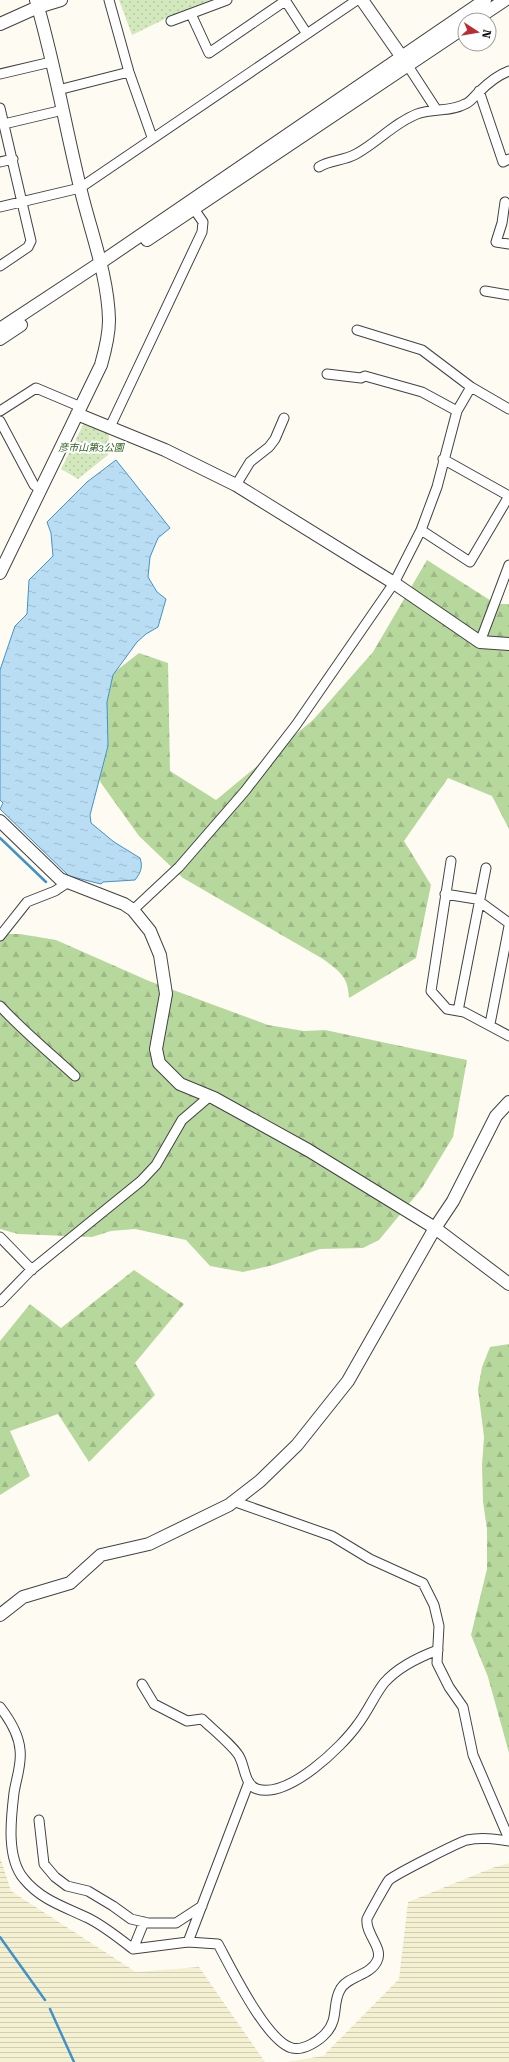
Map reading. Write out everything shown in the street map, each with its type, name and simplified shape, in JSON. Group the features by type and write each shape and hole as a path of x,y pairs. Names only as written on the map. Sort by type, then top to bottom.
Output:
{"street":[{"path":"0,24 37,3 61,0"},
{"path":"109,0 128,72 152,137"},
{"path":"171,22 227,0"},
{"path":"191,14 209,53 285,0 307,34"},
{"path":"0,207 80,188 152,137 358,0"},
{"path":"362,0 436,109"},
{"path":"0,329 194,209 405,62 485,0"},
{"path":"487,12 504,0"},
{"path":"1,570 101,365 108,336 108,304 37,3"},
{"path":"0,339 100,267 405,62 457,32"},
{"path":"0,74 52,62"},
{"path":"319,167 325,163 342,160 356,154 400,122 418,114 436,109 458,107 467,104 479,91 509,71"},
{"path":"58,90 128,72"},
{"path":"479,91 503,162 509,159"},
{"path":"0,108 23,202 31,243 0,266"},
{"path":"4,124 63,110"},
{"path":"0,162 13,159"},
{"path":"505,202 496,242 509,244"},
{"path":"110,427 202,232 203,222 194,209"},
{"path":"485,291 509,295"},
{"path":"357,330 422,350 471,387 509,409"},
{"path":"327,374 361,378 365,376 422,392 457,411"},
{"path":"133,910 178,867 249,785 296,725 394,583 420,530 437,487 443,459 457,411 471,387"},
{"path":"0,412 36,388 42,389 110,427 165,450 236,485 394,583 480,642 509,644"},
{"path":"236,485 250,462 269,447 275,439 284,418"},
{"path":"0,421 34,485 41,489"},
{"path":"420,530 470,562 509,496 443,459"},
{"path":"480,642 509,565"},
{"path":"0,821 53,874 67,883 104,895 133,910 150,931 160,955 166,994 156,1050 159,1063 180,1084 210,1096 308,1150 435,1228 509,1284"},
{"path":"451,861 431,991 447,1009 464,1012 490,1024 509,1036"},
{"path":"458,1011 486,868"},
{"path":"0,936 27,902 55,891 67,883"},
{"path":"445,894 476,899 509,923"},
{"path":"490,1024 509,926"},
{"path":"0,1006 15,1023 30,1034 75,1076"},
{"path":"0,1302 32,1270 140,1181 156,1165 182,1120 210,1096"},
{"path":"0,1615 23,1597 70,1583 101,1555 149,1544 233,1501 260,1481 297,1445 348,1381 435,1228 453,1201 496,1116 509,1102"},
{"path":"0,1238 32,1270"},
{"path":"0,1707 11,1722 17,1736 20,1751 14,1793 12,1825 16,1866 22,1877 44,1897 109,1930 133,1949 188,1942 218,1944 267,2029 280,2042 292,2048 304,2049 326,2034 335,2020 340,1989 377,1962 378,1950 370,1936 367,1919 388,1880 465,1840 484,1838 509,1840 473,1755 463,1707 449,1687 437,1663 439,1626 434,1605 423,1583 370,1559 332,1536 233,1501"},
{"path":"142,1684 154,1704 187,1721 202,1719 240,1757 249,1782 257,1789 269,1790 288,1784 308,1774 358,1725 385,1683 420,1657 438,1650"},
{"path":"188,1942 249,1782"},
{"path":"39,1820 44,1864 55,1877 67,1886 88,1891 131,1919 144,1922 176,1923 202,1906"},
{"path":"133,1949 144,1922"}],"shaded area":[{"path":"0,1857 11,1891 136,1972 199,1967 265,2062 0,2062"},
{"path":"509,1863 509,2062 286,2062 323,2056 399,1979 408,1902 492,1868"}],"green space":[{"path":"119,0 214,0 169,17 132,35"},
{"name":"彦市山第3公園","path":"84,423 109,431 108,455 78,479 61,469"},
{"path":"427,560 496,604 509,604 509,829 492,796 448,778 404,841 431,885 416,958 349,998 345,979 334,967 323,959 183,878 139,836 101,783 95,769 112,674 139,653 168,663 170,771 216,800 313,720 373,652"},
{"path":"0,934 20,934 56,940 149,981 268,1025 304,1031 325,1030 467,1060 453,1137 422,1188 379,1240 363,1248 320,1249 273,1265 243,1272 210,1266 186,1240 135,1229 111,1231 92,1237 18,1234 0,1229"},
{"path":"134,1270 184,1304 135,1363 155,1395 89,1462 58,1414 10,1431 30,1476 0,1495 0,1341 30,1304 61,1328"},
{"path":"509,1344 509,1753 488,1677 471,1635 487,1569 487,1529 483,1502 482,1465 484,1437 478,1389 482,1367 490,1347"}],"water":[{"path":"116,460 170,528 158,538 150,557 148,577 157,592 166,599 158,627 146,634 137,642 113,675 107,702 108,746 90,815 91,823 114,842 140,858 141,869 135,880 103,882 101,884 69,876 0,809 3,803 0,800 0,670 15,626 27,614 29,580 53,556 51,533 47,522 87,482"}],"waterway":[{"path":"0,838 46,882"},
{"path":"0,1937 45,2000"},
{"path":"50,2009 74,2062"}]}
